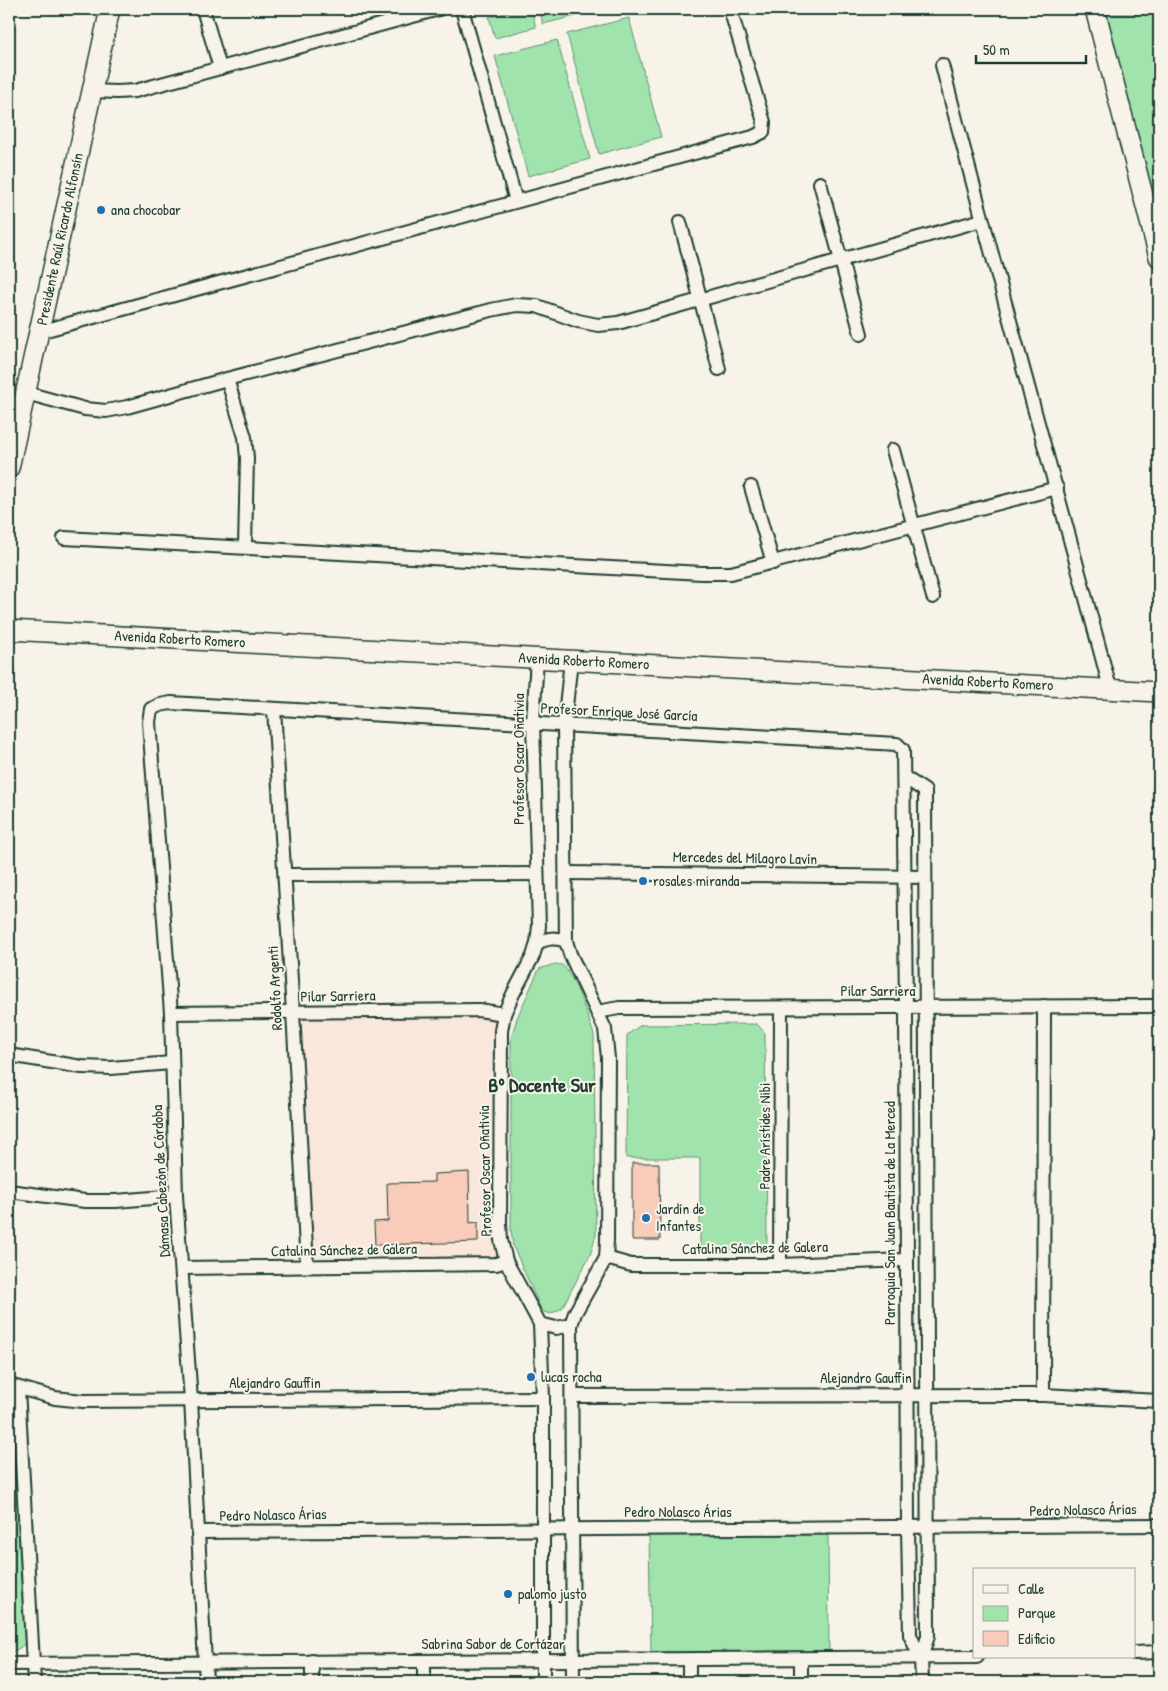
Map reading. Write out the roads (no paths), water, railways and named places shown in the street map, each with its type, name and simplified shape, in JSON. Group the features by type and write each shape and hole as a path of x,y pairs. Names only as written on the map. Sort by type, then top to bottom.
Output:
{"main road":[{"name":"Presidente Raúl Ricardo Alfonsín","path":"9,468 110,9"},
{"path":"1094,9 1159,257"},
{"name":"Avenida Roberto Romero","path":"9,630 1159,692"}],"street":[{"path":"203,9 220,68"},
{"path":"92,92 135,90 439,9"},
{"path":"462,9 516,202"},
{"path":"40,332 753,137 763,132 764,122 730,9"},
{"path":"942,64 982,220 1057,488 1110,688"},
{"path":"820,183 861,334"},
{"path":"26,393 85,409 106,411 127,408 227,379 516,305 537,306 578,321 598,325 618,323 982,220"},
{"path":"680,222 719,369"},
{"path":"227,379 245,437 247,458 245,547"},
{"path":"893,450 933,597"},
{"path":"751,487 773,563"},
{"path":"64,538 702,574 731,573 1057,488"},
{"name":"Profesor Oscar Oñativia","path":"538,658 533,723 539,926 533,956 504,1014 501,1031 500,1224 501,1240 506,1261 540,1324 543,1398 543,1682"},
{"path":"570,660 564,725 566,941 570,954 605,1029 608,1058 606,1258 575,1313 571,1325 573,1682"},
{"name":"Profesor Enrique José García","path":"160,705 171,703 897,744"},
{"name":"Dámasa Cabezón de Córdoba","path":"160,705 151,709 150,722 171,1013 176,1196 191,1400 206,1682"},
{"name":"Rodolfo Argenti","path":"274,709 307,1266"},
{"name":"Parroquia San Juan Bautista de La Merced","path":"897,744 903,750 904,777 906,1394 910,1635 921,1659 922,1682"},
{"path":"904,777 924,791 928,1636 921,1659"},
{"name":"Mercedes del Milagro Lavín","path":"566,873 925,876"},
{"path":"284,875 537,874"},
{"path":"537,943 549,938 558,938 566,941"},
{"path":"1043,1395 1044,1006"},
{"name":"Pilar Sarriera","path":"597,1012 619,1008 1159,1006"},
{"name":"Padre Arístides Nibi","path":"780,1265 781,1008"},
{"name":"Pilar Sarriera","path":"171,1013 478,1010 504,1014"},
{"path":"9,1055 82,1066 111,1068 171,1063"},
{"path":"9,1191 85,1201 116,1201 176,1196"},
{"name":"Catalina Sánchez de Galera","path":"606,1258 631,1265 780,1265 906,1260"},
{"name":"Catalina Sánchez de Galera","path":"182,1268 496,1264 506,1261"},
{"path":"540,1324 556,1328 571,1325"},
{"path":"13,1386 34,1682"},
{"name":"Alejandro Gauffin","path":"13,1386 55,1398 82,1401 543,1398"},
{"name":"Alejandro Gauffin","path":"572,1396 927,1394 1043,1395 1159,1401"},
{"name":"Pedro Nolasco Árias","path":"198,1532 1159,1525"},
{"path":"1136,1653 1159,1652"},
{"name":"Sabrina Sabor de Cortázar","path":"9,1664 973,1657"},
{"path":"801,1659 801,1682"},
{"path":"689,1682 690,1660"},
{"path":"312,1661 312,1682"},
{"path":"424,1661 424,1682"}],"place":[{"name":"ana chocobar","path":"101,210"},
{"name":"rosales miranda","path":"643,881"},
{"name":"Jardín de Infantes","path":"646,1218"},
{"name":"lucas rocha","path":"531,1377"},
{"name":"palomo justo","path":"508,1594"}],"district":[{"name":"Bº Docente Sur","path":"542,1085"}]}
